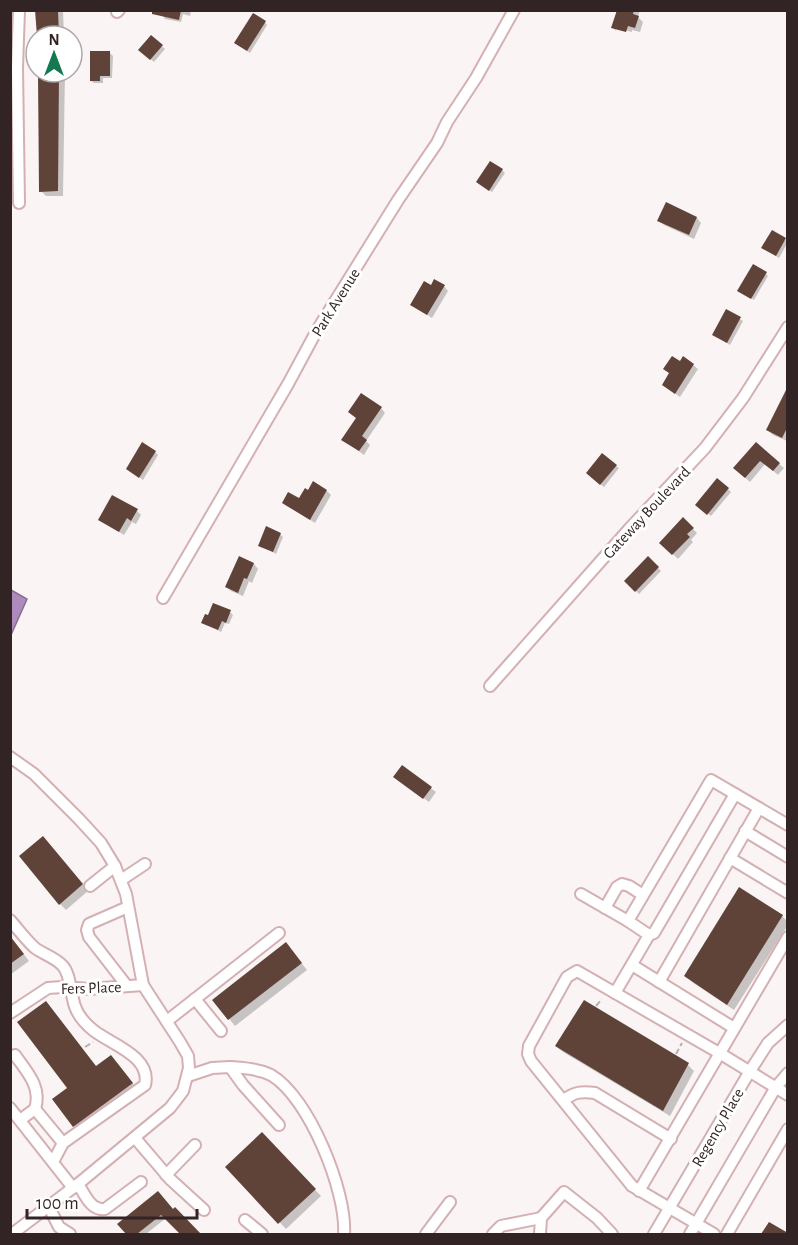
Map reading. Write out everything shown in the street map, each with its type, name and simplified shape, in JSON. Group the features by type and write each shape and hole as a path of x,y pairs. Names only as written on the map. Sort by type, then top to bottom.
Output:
{"street":[{"path":"19,10 17,68 19,203"},
{"name":"Park Avenue","path":"162,598 288,384 316,332 398,200 437,143 447,122 476,78 514,10"},
{"name":"Gateway Boulevard","path":"490,686 615,544 705,448 743,398 788,327"},
{"path":"10,757 34,774 79,819 101,843 115,866 128,907 143,985 188,1056 188,1076 183,1091 170,1108 76,1186 12,1234"},
{"path":"628,921 711,780 788,825"},
{"path":"615,993 649,935 654,933 735,794"},
{"path":"659,982 759,808"},
{"path":"745,831 788,857"},
{"path":"730,858 788,893"},
{"path":"121,880 145,864"},
{"path":"90,886 115,866"},
{"path":"605,908 617,887 622,884 643,895"},
{"path":"581,894 649,935"},
{"path":"127,986 89,937 87,930 89,924 128,907"},
{"path":"10,920 34,948 63,966 71,987 72,999 83,1020 93,1030 129,1051 145,1069 147,1076 146,1085 63,1143 53,1162"},
{"path":"167,1021 279,933"},
{"path":"639,1191 788,938"},
{"path":"632,965 734,1028"},
{"path":"714,1234 632,1186 531,1062 528,1054 529,1046 567,976 577,971 788,1095"},
{"name":"Fers Place","path":"10,1013 48,988 143,985"},
{"path":"195,999 221,1031"},
{"name":"Regency Place","path":"654,1234 750,1071 768,1043 788,1025"},
{"path":"15,1056 34,1083 38,1093 35,1109 20,1120"},
{"path":"188,1076 212,1068 230,1067 261,1071 272,1076 291,1092 306,1112 338,1188 343,1206 344,1234"},
{"path":"230,1067 279,1125"},
{"path":"690,1234 776,1087 788,1073"},
{"path":"564,1100 572,1094 584,1091 595,1093 671,1138"},
{"path":"10,1108 53,1162 94,1208 105,1209 141,1182"},
{"path":"35,1109 63,1143"},
{"path":"727,1234 788,1129"},
{"path":"135,1138 166,1175 204,1210"},
{"path":"166,1175 195,1145"},
{"path":"493,1234 501,1226 541,1218 564,1192 597,1218 612,1234"},
{"path":"426,1234 450,1202"},
{"path":"48,1207 57,1231 70,1234"},
{"path":"540,1234 541,1218"},
{"path":"245,1220 262,1234"}],"path":[{"path":"596,1006 603,997"}],"shaded area":[{"path":"11,590 27,599 11,635"}],"building":[{"path":"35,10 58,10 59,24 36,24"},
{"path":"152,10 181,10 179,20 152,14"},
{"path":"617,10 634,10 633,14 639,16 635,28 628,26 626,32 611,28"},
{"path":"253,13 266,21 247,51 234,43"},
{"path":"151,35 163,45 150,60 138,50"},
{"path":"90,51 110,51 110,76 100,76 100,81 90,81"},
{"path":"38,84 59,84 58,191 39,192"},
{"path":"490,161 503,169 489,191 476,182"},
{"path":"666,202 697,217 689,235 657,221"},
{"path":"772,230 786,238 776,256 761,248"},
{"path":"753,264 767,272 751,299 737,291"},
{"path":"434,279 445,285 427,315 410,305 424,281 431,285"},
{"path":"726,309 741,317 727,343 712,335"},
{"path":"672,356 680,361 683,356 694,364 675,394 662,385 669,373 663,369"},
{"path":"788,386 788,426 782,438 766,430"},
{"path":"361,393 382,407 362,436 367,440 359,451 341,440 356,418 348,412"},
{"path":"142,442 156,451 139,478 126,469"},
{"path":"756,442 780,463 773,471 760,461 745,478 733,468"},
{"path":"602,453 617,465 600,485 586,473"},
{"path":"717,478 729,488 707,515 695,505"},
{"path":"313,481 327,490 310,520 282,503 288,492 299,498 305,488 308,490"},
{"path":"112,495 138,509 131,521 127,518 119,532 98,520"},
{"path":"683,517 694,528 687,534 690,537 672,555 659,543"},
{"path":"266,526 281,533 273,552 258,546"},
{"path":"239,556 254,563 238,593 225,587"},
{"path":"648,556 659,567 635,592 624,581"},
{"path":"213,603 231,610 226,623 222,621 218,630 201,623 205,614 208,615"},
{"path":"402,765 432,787 423,799 393,777"},
{"path":"43,836 83,884 59,905 19,856"},
{"path":"739,887 783,915 727,1005 684,976"},
{"path":"10,936 24,954 10,964"},
{"path":"286,942 302,963 228,1020 212,1000"},
{"path":"584,1000 689,1063 663,1111 555,1046"},
{"path":"46,1001 96,1066 111,1055 133,1083 73,1127 52,1099 67,1088 17,1022"},
{"path":"262,1132 316,1189 278,1224 225,1167"},
{"path":"158,1191 173,1209 175,1207 201,1234 180,1234 161,1215 137,1234 126,1234 117,1224"},
{"path":"769,1222 788,1233 788,1234 761,1234"}]}
